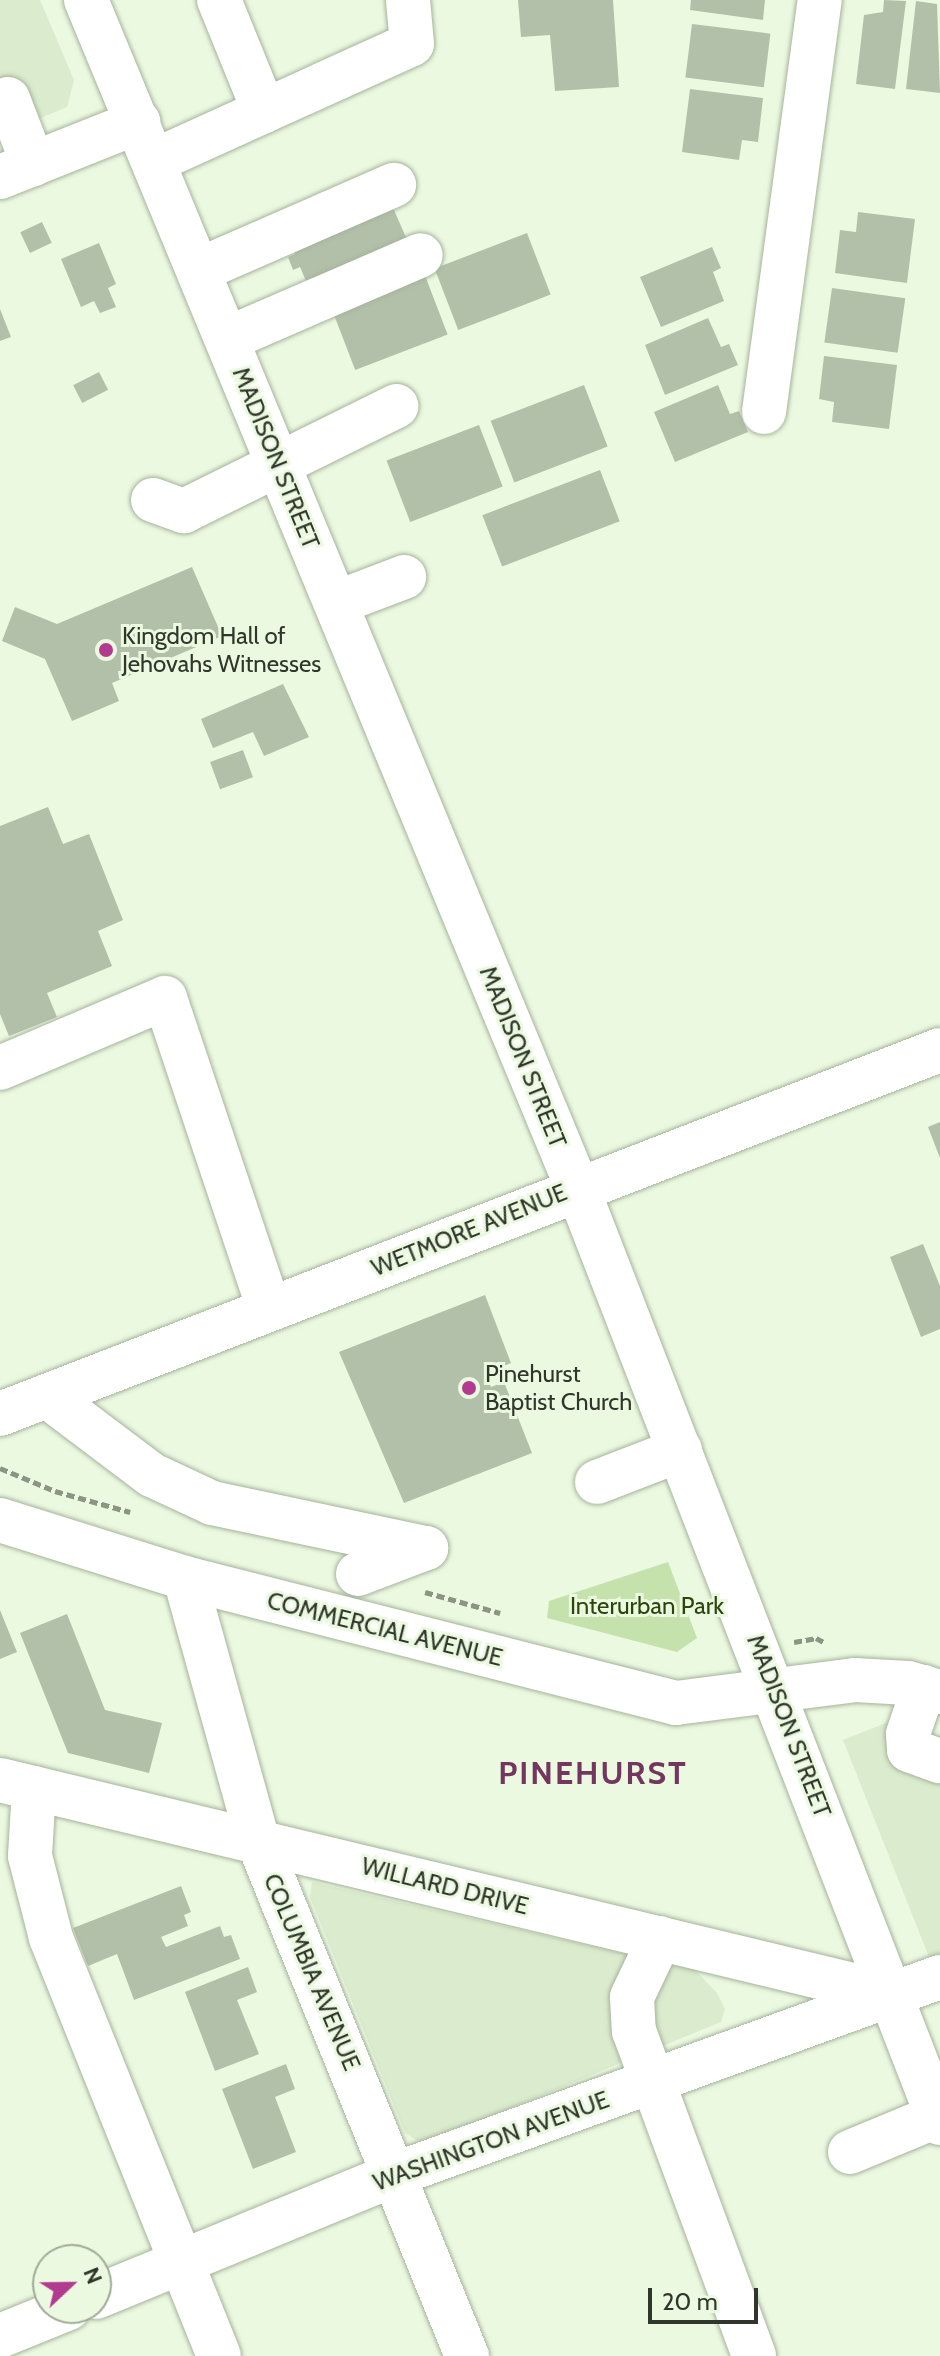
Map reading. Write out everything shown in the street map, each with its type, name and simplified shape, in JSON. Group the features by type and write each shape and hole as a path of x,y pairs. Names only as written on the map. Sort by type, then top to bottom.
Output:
{"street":[{"name":"MADISON STREET","path":"86,0 577,1187 939,2119"},
{"path":"219,0 264,111"},
{"path":"154,161 412,44 408,0"},
{"path":"764,412 820,0"},
{"path":"8,99 17,171 138,122"},
{"path":"199,270 394,185"},
{"path":"227,339 421,255"},
{"path":"168,505 280,467 396,406"},
{"path":"336,603 404,577"},
{"path":"0,1068 165,998 269,1308"},
{"name":"WETMORE AVENUE","path":"0,1414 577,1187 940,1050"},
{"path":"47,1396 152,1475 212,1503 426,1548 358,1574"},
{"path":"597,1482 680,1450"},
{"name":"COMMERCIAL AVENUE","path":"0,1520 185,1578 676,1703 855,1680 932,1690"},
{"name":"COLUMBIA AVENUE","path":"185,1578 258,1841 396,2174 467,2356"},
{"path":"932,1690 908,1734 909,1750 940,1761"},
{"path":"17,1784 30,1856 51,1938 219,2356"},
{"name":"WILLARD DRIVE","path":"17,1784 890,1994"},
{"path":"660,1938 632,1997 634,2031 650,2083 754,2356"},
{"name":"WASHINGTON AVENUE","path":"112,2290 396,2174 940,1977"},
{"path":"850,2152 939,2119"},
{"path":"0,2336 32,2323"}],"shaded area":[{"path":"0,0 40,0 74,80 67,107 0,135"},
{"path":"891,1721 940,1737 940,1985 843,1740"},
{"path":"312,1882 695,1970 717,1993 725,2009 721,2022 423,2144 405,2133 310,1897"}],"green space":[{"name":"Interurban Park","path":"668,1562 697,1638 677,1652 547,1618 549,1601"}],"building":[{"path":"518,0 613,0 619,87 555,91 550,35 521,37"},
{"path":"691,0 765,0 763,20 690,10"},
{"path":"884,0 906,1 895,89 856,84 864,15 883,12"},
{"path":"916,1 937,4 940,93 906,89"},
{"path":"692,24 770,34 764,87 685,78"},
{"path":"690,89 763,98 758,142 742,140 739,160 682,152"},
{"path":"387,194 408,242 306,281 300,267 293,270 288,257 295,254 289,239"},
{"path":"858,212 915,219 907,283 835,273 840,230 856,232"},
{"path":"42,222 52,243 30,253 20,232"},
{"path":"527,233 551,295 458,330 435,268"},
{"path":"99,243 116,284 108,288 116,307 100,313 94,301 81,307 61,259"},
{"path":"712,247 721,268 713,272 724,301 661,327 640,277"},
{"path":"424,273 448,335 355,370 332,308"},
{"path":"832,288 905,298 898,353 824,342"},
{"path":"0,309 11,337 0,341"},
{"path":"708,318 721,347 729,344 738,365 665,395 645,345"},
{"path":"824,356 897,365 889,429 832,422 834,402 819,399"},
{"path":"99,372 108,390 82,403 73,385"},
{"path":"584,385 608,447 514,482 491,421"},
{"path":"718,385 730,414 739,411 748,432 675,462 654,412"},
{"path":"479,425 503,487 410,522 387,460"},
{"path":"600,470 620,521 502,567 482,515"},
{"name":"Kingdom Hall of Jehovahs Witnesses","path":"192,567 222,636 112,683 119,701 72,721 45,659 2,641 15,607 57,624"},
{"path":"283,684 309,737 264,756 253,732 213,748 201,719"},
{"path":"243,750 253,777 220,789 210,762"},
{"path":"48,807 63,844 89,834 123,920 98,931 112,966 47,993 57,1017 9,1036 0,1014 0,826"},
{"path":"940,1122 940,1158 928,1127"},
{"path":"923,1244 940,1286 940,1329 921,1337 890,1257"},
{"path":"485,1295 511,1363 485,1373 491,1387 504,1382 532,1453 404,1503 339,1352"},
{"path":"0,1610 17,1652 0,1659"},
{"path":"67,1614 105,1710 162,1723 149,1773 68,1753 20,1633"},
{"path":"181,1886 191,1912 184,1915 188,1926 161,1937 166,1947 220,1926 224,1937 231,1935 240,1959 134,2000 117,1954 88,1966 73,1928"},
{"path":"248,1967 257,1992 237,2000 259,2054 215,2071 185,1992"},
{"path":"286,2064 295,2089 275,2097 296,2152 253,2169 222,2089"}],"place":[{"name":"Kingdom Hall of Jehovahs Witnesses","path":"106,650"},
{"name":"Pinehurst Baptist Church","path":"469,1388"}],"district":[{"name":"PINEHURST","path":"593,1773"}]}
